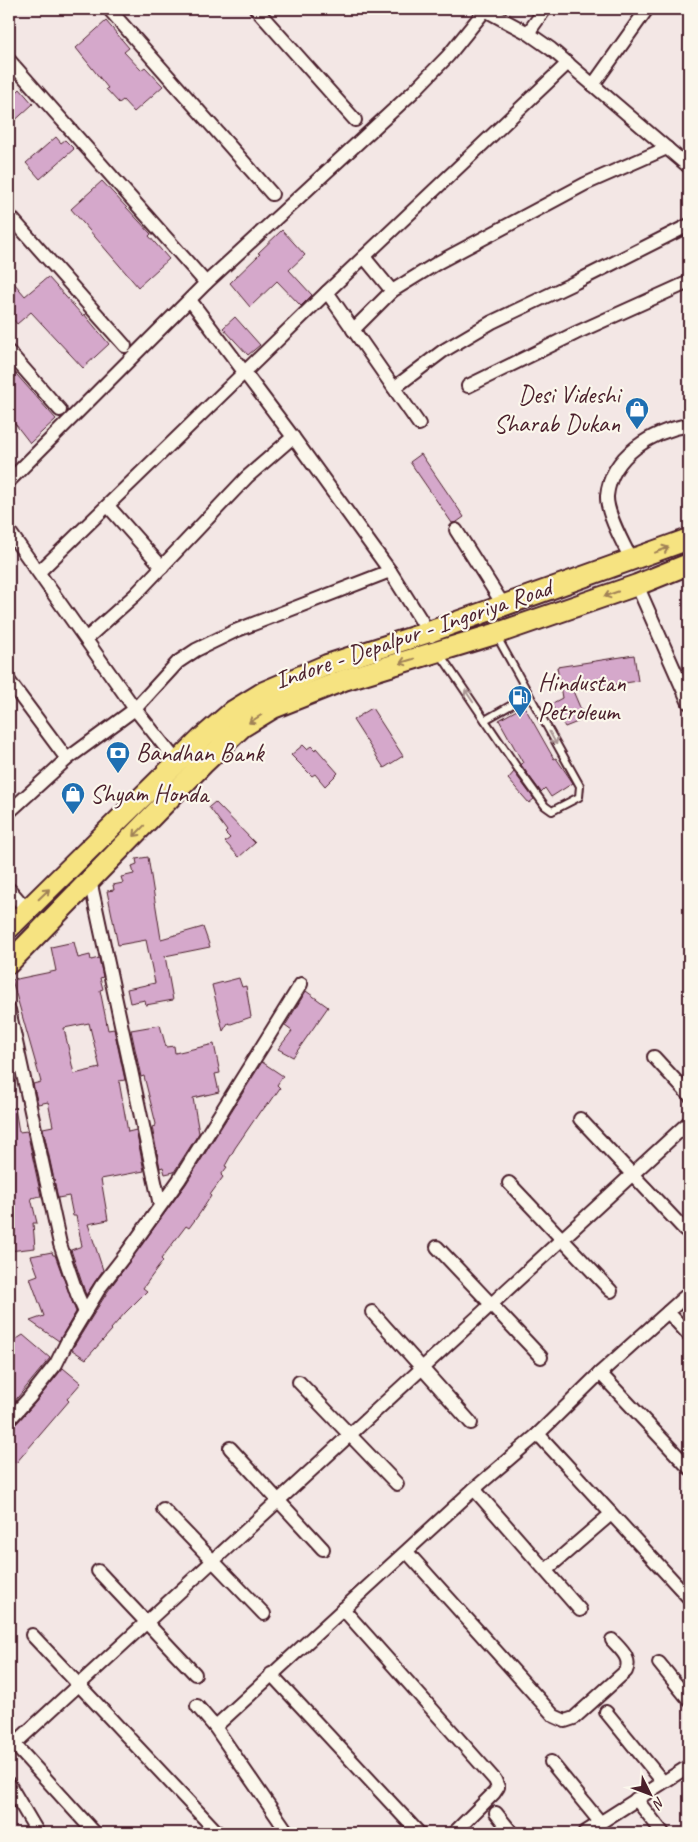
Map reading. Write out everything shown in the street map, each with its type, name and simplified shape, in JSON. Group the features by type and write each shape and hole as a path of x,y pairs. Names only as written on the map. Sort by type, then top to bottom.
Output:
{"main road":[{"name":"Indore - Depalpur - Ingoriya Road","path":"9,928 178,762 233,711 264,692 326,665 504,606 689,539"},
{"name":"Indore - Depalpur - Ingoriya Road","path":"9,963 203,764 242,727 273,708 335,684 495,634 637,585 689,564"}],"street":[{"path":"109,9 272,194"},
{"path":"256,9 356,120"},
{"path":"9,481 206,283 413,92 448,56 485,9 528,33 568,63 689,167"},
{"path":"528,33 545,9"},
{"path":"593,85 647,9"},
{"path":"9,60 206,283"},
{"path":"39,572 364,256 568,63"},
{"path":"353,330 392,291 447,258 585,184 667,148"},
{"path":"9,215 125,346"},
{"path":"394,388 444,351 492,322 689,225"},
{"path":"364,256 392,291"},
{"path":"468,386 576,333 689,282"},
{"path":"327,292 419,424"},
{"path":"190,300 293,437 390,571 429,632 439,652"},
{"path":"9,352 60,410"},
{"path":"632,561 610,512 607,497 613,476 634,447 662,432 689,425"},
{"path":"87,638 123,607 247,477 293,437"},
{"path":"108,506 162,567"},
{"path":"456,530 504,606"},
{"path":"9,531 87,638 135,709 178,762"},
{"path":"9,812 67,759 135,709 178,662 196,650 235,631 390,571"},
{"path":"637,585 689,703"},
{"path":"9,681 67,759"},
{"path":"90,880 160,1205"},
{"path":"9,890 27,910"},
{"path":"9,1420 56,1364 101,1286 179,1180 301,984"},
{"path":"9,1010 60,1244 85,1312"},
{"path":"654,1057 689,1094"},
{"path":"580,1119 685,1230"},
{"path":"94,1833 11,1746 147,1623 689,1122"},
{"path":"509,1183 611,1291"},
{"path":"437,1247 541,1357"},
{"path":"215,1727 407,1552 474,1488 538,1434 600,1373 689,1293"},
{"path":"372,1312 471,1423"},
{"path":"668,1312 689,1335"},
{"path":"600,1373 689,1468"},
{"path":"299,1382 397,1484"},
{"path":"538,1434 689,1598"},
{"path":"230,1448 323,1549"},
{"path":"474,1488 580,1610"},
{"path":"163,1509 264,1614"},
{"path":"546,1570 612,1514"},
{"path":"407,1552 554,1716 565,1721 574,1718 626,1671 628,1665 627,1657 612,1640"},
{"path":"98,1571 195,1674"},
{"path":"343,1609 495,1780 498,1787 494,1793 454,1833"},
{"path":"32,1635 218,1833"},
{"path":"659,1663 689,1700"},
{"path":"271,1674 419,1833"},
{"path":"197,1706 215,1727 288,1833"},
{"path":"606,1712 663,1782"},
{"path":"551,1762 600,1822"},
{"path":"584,1833 689,1766"},
{"path":"9,1784 38,1833"},
{"path":"636,1799 663,1833"},
{"path":"496,1814 512,1833"}],"lane":[{"path":"439,652 545,806 552,812 579,797 580,786 495,634"},
{"path":"485,720 529,695"}],"building":[{"path":"106,21 129,48 124,52 141,70 145,67 163,86 134,112 123,100 119,103 106,89 108,88 76,48"},
{"path":"9,82 17,92 20,89 33,104 9,126"},
{"path":"56,137 61,143 65,140 74,149 40,179 26,163"},
{"path":"102,181 151,234 149,236 169,259 138,287 71,209"},
{"path":"282,230 305,255 289,270 312,295 301,306 277,281 250,307 230,283"},
{"path":"9,277 25,296 48,277 83,316 84,314 109,344 83,368 31,312 17,324 9,314"},
{"path":"235,317 260,345 248,355 223,328"},
{"path":"9,366 56,419 30,443 9,416"},
{"path":"421,454 464,517 457,522 452,523 410,462"},
{"path":"634,655 638,681 573,691 585,719 565,727 551,704 562,698 557,667"},
{"path":"524,706 554,759 556,758 573,783 551,797 545,788 541,792 521,765 523,763 499,720"},
{"path":"372,708 403,756 384,768 353,720"},
{"path":"303,745 307,749 311,746 315,750 316,748 338,773 325,786 315,774 312,776 291,755"},
{"path":"514,772 534,799 529,803 508,779"},
{"path":"215,802 255,843 239,857 225,842 230,838 225,833 227,831 209,807"},
{"path":"148,857 161,939 203,927 210,947 165,956 173,1000 146,1005 145,1000 130,1003 127,989 155,983 146,940 118,945 107,891 114,890 113,885 123,883 121,877 134,874 132,866 137,864 136,859"},
{"path":"74,942 78,958 90,955 91,960 99,958 103,977 100,978 103,989 100,990 108,1030 114,1029 125,1080 119,1081 128,1132 136,1130 144,1171 101,1179 108,1220 88,1224 103,1270 86,1295 71,1250 82,1246 76,1216 73,1216 69,1196 58,1198 43,1128 53,1126 48,1102 38,1104 33,1084 41,1082 12,980 56,971 51,947","holes":["89,1023 100,1068 74,1074 64,1028"]},
{"path":"239,978 242,987 246,986 251,1017 231,1024 228,1023 223,1031 212,985"},
{"path":"306,991 328,1007 293,1057 278,1049 292,1031 285,1026"},
{"path":"160,1025 166,1047 174,1046 175,1053 214,1044 220,1073 215,1074 219,1092 193,1098 199,1133 174,1172 165,1174 163,1167 160,1168 152,1127 156,1124 144,1076 141,1077 131,1030"},
{"path":"262,1062 283,1076 277,1085 280,1088 269,1104 261,1110 235,1148 225,1166 227,1167 221,1175 223,1177 200,1213 189,1228 186,1226 161,1259 163,1261 143,1288 147,1291 125,1313 86,1359 72,1350 74,1346 108,1291 186,1184"},
{"path":"15,1108 19,1132 27,1131 41,1196 31,1198 37,1223 33,1223 35,1248 9,1251 9,1109"},
{"path":"52,1252 55,1255 76,1312 59,1341 30,1321 44,1316 30,1278 38,1275 31,1256"},
{"path":"23,1335 50,1358 9,1408 9,1344"},
{"path":"63,1368 81,1383 67,1399 69,1401 16,1463 9,1458 9,1428 15,1425 35,1403"}],"place":[{"name":"Desi Videshi Sharab Dukan","path":"637,430"},
{"name":"Hindustan Petroleum","path":"520,718"},
{"name":"Bandhan Bank","path":"118,774"},
{"name":"Shyam Honda","path":"73,815"}]}
